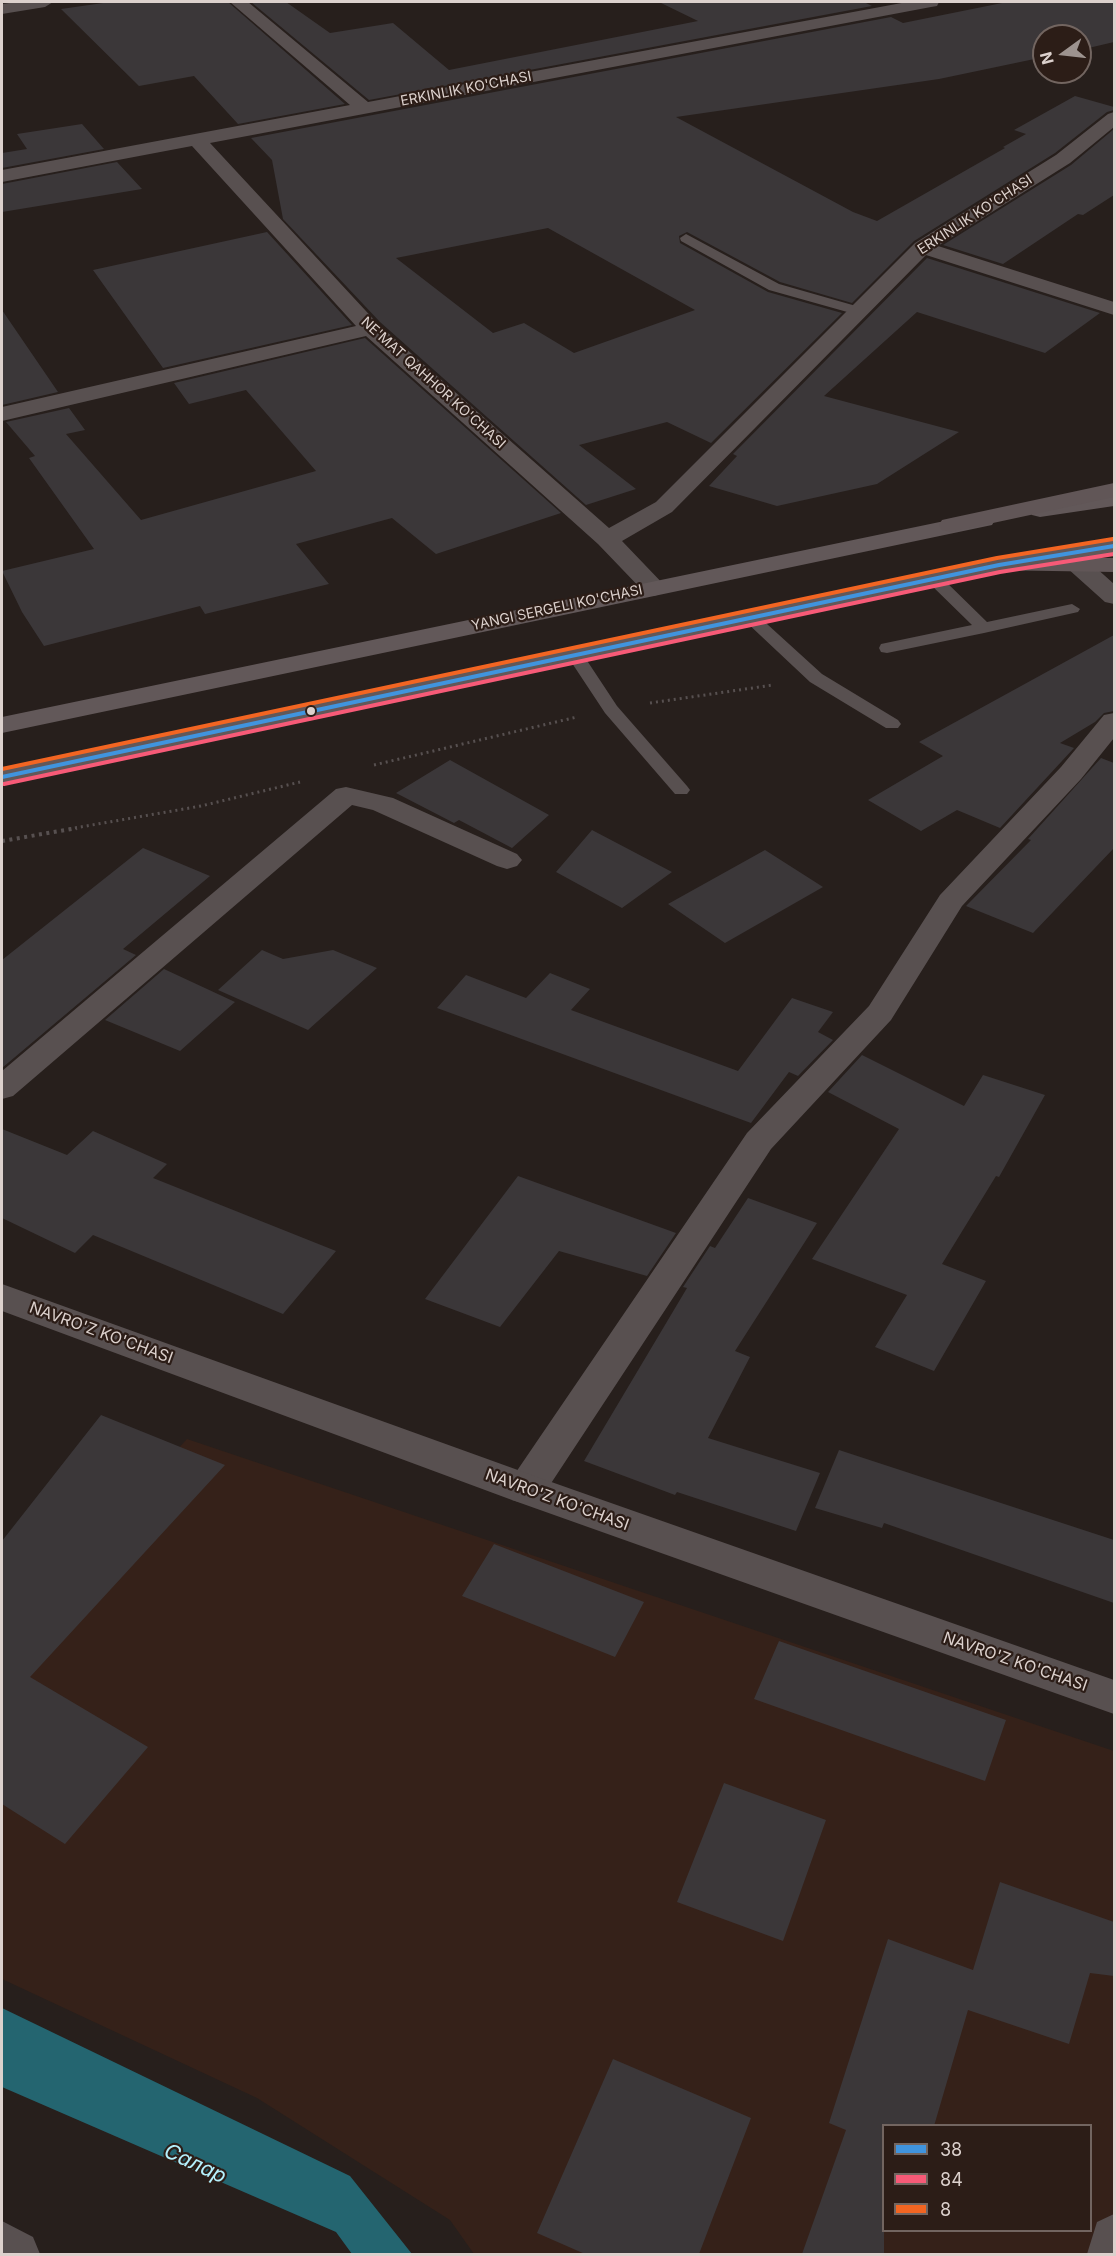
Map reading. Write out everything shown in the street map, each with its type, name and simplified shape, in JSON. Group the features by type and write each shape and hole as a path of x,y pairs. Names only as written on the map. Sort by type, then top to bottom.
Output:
{"highway":[{"path":"951,525 1114,490"},
{"path":"999,565 1072,559 1114,565"}],"main road":[{"name":"YANGI SERGELI KO'CHASI","path":"2,725 951,525 1114,499"},
{"path":"1072,559 1114,546"},
{"path":"2,777 999,565"}],"street":[{"path":"2,9 45,2"},
{"path":"238,2 364,108"},
{"name":"ERKINLIK KO'CHASI","path":"2,176 931,2"},
{"name":"ERKINLIK KO'CHASI","path":"607,538 664,507 922,247 1063,159 1114,118"},
{"name":"NE'MAT QAHHOR KO'CHASI","path":"198,141 370,329 607,538 654,588"},
{"path":"922,247 1114,309"},
{"path":"2,414 370,329"},
{"path":"1072,559 1114,597"},
{"path":"526,1489 759,1141 880,1013 951,901 1071,773 1114,721"},
{"path":"2,1089 346,795 382,804 507,860"},
{"name":"NAVRO'Z KO'CHASI","path":"2,1297 526,1489 1114,1697"},
{"path":"1111,2254 1114,2239"},
{"path":"2,2246 16,2254"}],"lane":[{"path":"686,238 774,287 858,311"},
{"path":"934,579 984,628"},
{"path":"887,648 1072,609"},
{"path":"750,617 816,678 892,724"},
{"path":"574,654 611,709 681,790"}],"path":[{"path":"372,765 611,709 816,678"},
{"path":"2,841 201,806 304,782"}],"shaded area":[{"path":"187,1439 1114,1751 1114,2254 474,2254 450,2220 257,2098 2,1979 2,1638"}],"water":[{"name":"Салар","path":"2,2008 350,2176 412,2254 352,2254 336,2232 2,2087"}],"building":[{"path":"110,2 228,2 345,104 238,124 194,76 139,86 61,9"},
{"path":"251,2 286,2 330,33 393,23 449,70 698,21 659,2 864,2 872,6 369,100"},
{"path":"1007,2 1114,2 1114,42 1092,47 1092,24 1032,24 1032,60 939,79 676,117 853,212 877,221 1005,148 1003,147 1026,134 1014,130 1075,96 1114,107 1114,110 1107,112 1055,153 914,241 852,303 780,282 687,232 679,236 680,243 768,292 842,313 711,443 667,422 579,445 636,489 586,505 380,322 283,219 272,160 251,138 891,17 903,23","holes":["548,228 695,310 574,353 524,323 493,333 396,258"]},
{"path":"82,124 104,149 2,168 2,153 27,149 17,134"},
{"path":"1114,129 1114,195 1083,215 1078,214 1003,264 943,245 1071,165"},
{"path":"117,162 142,189 2,212 2,184"},
{"path":"267,232 352,325 163,368 93,270"},
{"path":"927,258 1100,313 1045,353 917,312 824,396 959,432 877,484 777,506 709,486 737,456 733,454"},
{"path":"2,310 58,392 2,405"},
{"path":"365,338 561,513 436,554 392,518 296,544 329,584 205,614 200,606 44,646 22,612 2,571 94,549 29,458 35,456 6,422 69,408 85,430 66,434 141,520 316,471 246,390 189,404 174,383"},
{"path":"1114,635 1114,711 1104,713 1095,722 1060,743 1074,748 1000,828 957,810 921,831 868,800 943,756 919,742"},
{"path":"1101,758 1114,763 1114,848 1033,933 966,906 1031,840 1028,839"},
{"path":"450,760 549,815 512,848 459,820 454,823 396,793"},
{"path":"592,830 672,872 622,908 556,872"},
{"path":"143,848 210,876 123,949 136,955 2,1068 2,960"},
{"path":"765,850 823,887 725,943 668,904"},
{"path":"262,950 283,959 333,950 377,968 308,1030 218,990"},
{"path":"164,969 235,1002 180,1051 105,1020"},
{"path":"550,973 590,989 571,1010 738,1071 792,998 833,1012 818,1032 833,1040 798,1076 789,1072 751,1123 437,1008 466,975 526,998"},
{"path":"862,1055 964,1106 983,1075 1045,1095 999,1177 996,1176 942,1264 986,1281 934,1371 875,1347 907,1295 812,1259 899,1129 828,1092"},
{"path":"2,1129 67,1155 93,1131 167,1164 153,1178 336,1251 283,1314 93,1235 75,1253 2,1218"},
{"path":"518,1176 676,1233 647,1276 559,1251 500,1327 425,1299"},
{"path":"748,1198 817,1223 735,1351 750,1357 708,1438 820,1473 796,1531 677,1492 675,1495 584,1461 687,1288 683,1287 710,1246 715,1248"},
{"path":"101,1415 225,1465 30,1677 148,1747 65,1844 2,1804 2,1541"},
{"path":"839,1450 1114,1540 1114,1603 884,1523 882,1528 815,1508"},
{"path":"494,1544 644,1602 615,1657 462,1596"},
{"path":"779,1641 1006,1720 985,1781 754,1699"},
{"path":"724,1783 826,1820 783,1941 677,1902"},
{"path":"1000,1882 1114,1922 1114,1976 1090,1973 1069,2044 968,2010 935,2124 882,2124 884,2254 802,2254 846,2130 829,2123 888,1939 973,1970"},
{"path":"613,2059 751,2118 699,2254 585,2254 537,2233"}],"transit line":[{"name":"8","path":"2,769 997,558 1113,539"},
{"name":"38","path":"2,777 999,565 1114,546"},
{"name":"84","path":"4,784 1000,572 1114,554"}]}
